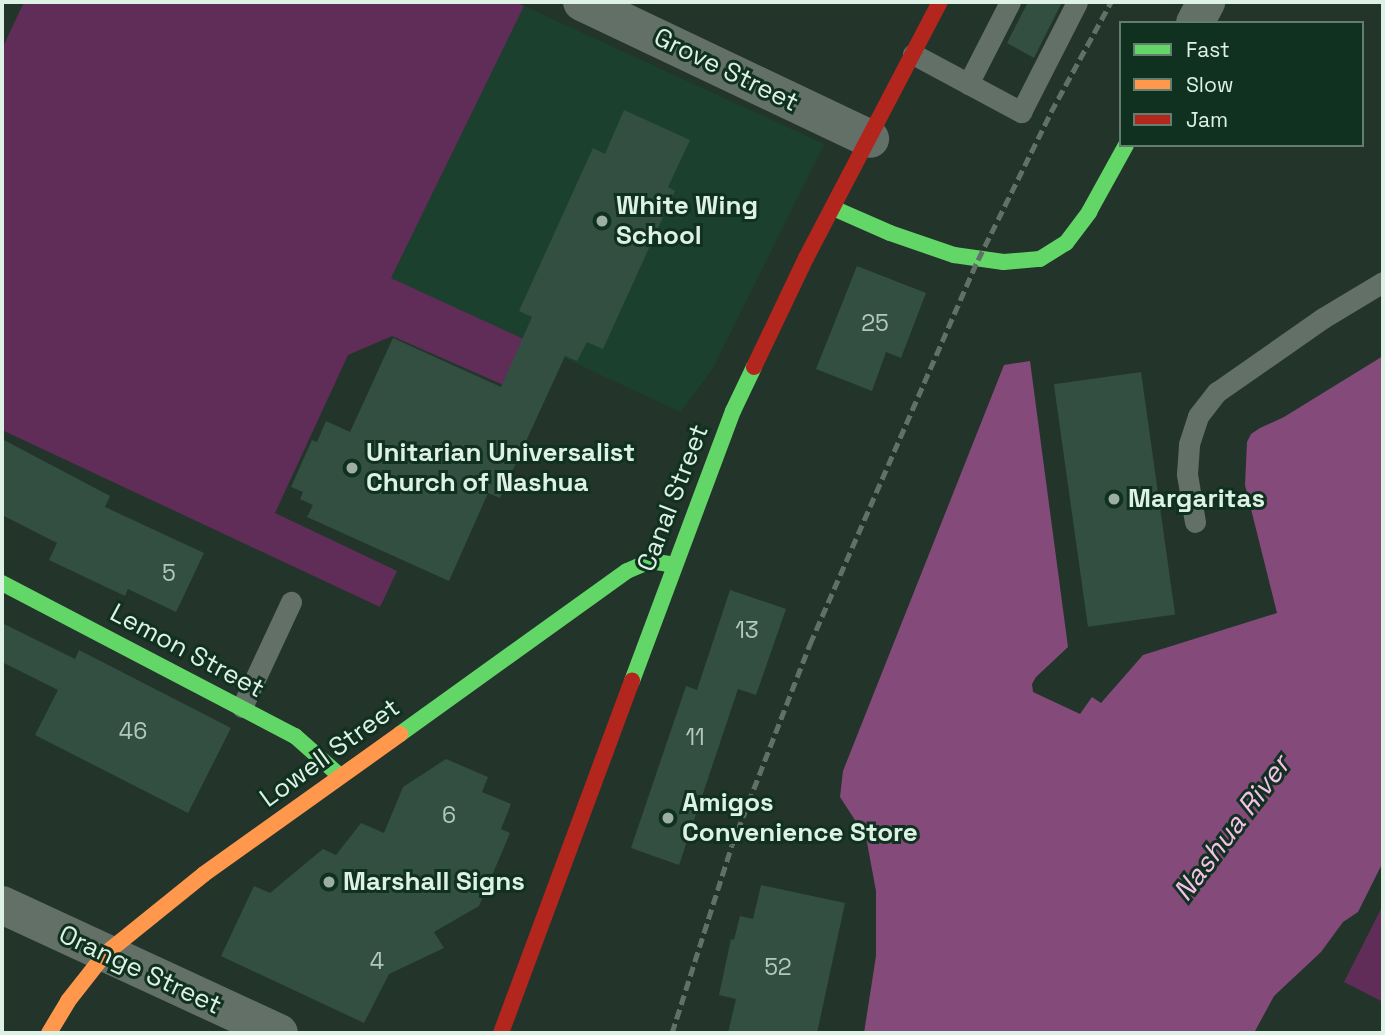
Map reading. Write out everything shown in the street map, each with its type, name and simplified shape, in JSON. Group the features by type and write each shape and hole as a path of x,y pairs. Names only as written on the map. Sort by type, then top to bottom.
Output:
{"street":[{"name":"Grove Street","path":"582,2 870,139"},
{"name":"Canal Street","path":"501,1033 742,389 940,2"},
{"path":"1196,21 1206,2"},
{"path":"833,208 890,233 954,255 1003,262 1040,259 1066,243 1089,212 1125,147"},
{"name":"Lowell Street","path":"50,1033 68,1001 105,954 204,874 627,571 650,561 674,565"},
{"name":"Lemon Street","path":"2,583 295,736 340,776"},
{"name":"Orange Street","path":"2,905 279,1033"}],"lane":[{"path":"968,85 1010,2"},
{"path":"914,54 1021,112 1077,2"},
{"path":"1195,522 1187,474 1189,444 1198,416 1217,392 1243,373 1322,318 1383,282"},
{"path":"242,707 291,602"}],"shaded area":[{"path":"24,2 515,2 524,6 391,278 530,342 508,387 392,336 348,355 275,513 397,571 380,607 2,430 2,49"},
{"name":"White Wing School","path":"524,6 824,144 714,366 681,412 391,278"},
{"path":"1383,905 1383,1002 1344,982"}],"water":[{"name":"Nashua River","path":"1383,356 1383,862 1358,912 1343,922 1321,952 1274,996 1254,1033 864,1033 876,956 876,891 866,837 840,797 843,771 1004,365 1030,361 1068,647 1036,677 1032,684 1033,692 1080,714 1092,697 1101,703 1143,655 1277,613 1245,485 1247,442 1251,434 1260,428 1284,417"}],"building":[{"path":"1028,2 1062,2 1034,58 1007,43"},
{"path":"624,110 690,140 668,187 675,191 603,349 587,342 577,361 565,356 500,498 488,493 449,581 307,517 313,505 300,499 303,492 291,487 312,440 317,442 326,421 350,432 393,338 501,387 532,317 519,311 593,148 605,154"},
{"path":"857,266 926,293 901,358 886,352 872,391 816,369"},
{"name":"Margaritas","path":"1141,372 1175,615 1088,627 1054,384"},
{"path":"2,439 110,496 105,507 204,553 176,612 128,589 125,596 49,560 57,543 2,515"},
{"path":"730,590 786,609 756,695 738,689 679,865 631,848 686,686 697,690"},
{"path":"2,623 75,659 79,650 231,728 188,813 35,735 58,690 2,662"},
{"path":"446,759 488,777 482,792 511,804 501,829 510,833 479,906 434,932 444,948 389,974 364,1023 221,956 254,886 270,893 323,849 336,855 361,823 384,833 403,787"},
{"path":"761,885 845,903 817,1033 728,1033 736,999 719,995 731,939 734,940 740,916 753,919"}],"railway":[{"path":"672,1033 732,845 810,644 978,260 1051,112 1111,2"}],"traffic: fast":[{"path":"833,208 890,233 954,255 1004,262 1040,259 1066,243 1089,212 1125,147"},
{"path":"632,681 733,411 754,367"},
{"path":"400,734 627,571 650,561 674,565"},
{"path":"2,583 295,736 340,776"}],"traffic: slow":[{"path":"49,1033 68,1001 105,954 204,874 400,734"}],"traffic: jam":[{"path":"754,367 806,258 940,2"},
{"path":"501,1033 632,681"}],"place":[{"name":"White Wing School","path":"602,221"},
{"name":"Unitarian Universalist Church of Nashua","path":"352,468"},
{"name":"Margaritas","path":"1114,499"},
{"name":"Amigos Convenience Store","path":"668,818"},
{"name":"Marshall Signs","path":"329,882"}]}
